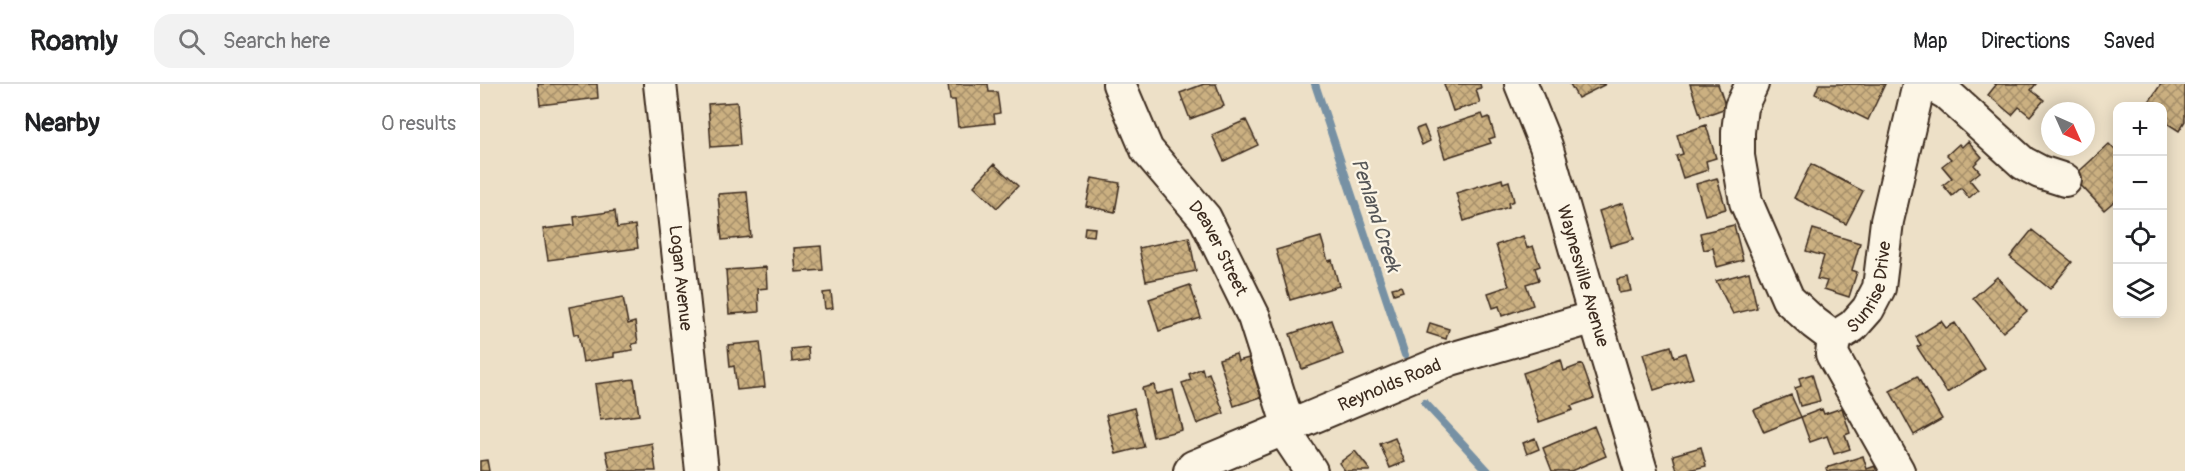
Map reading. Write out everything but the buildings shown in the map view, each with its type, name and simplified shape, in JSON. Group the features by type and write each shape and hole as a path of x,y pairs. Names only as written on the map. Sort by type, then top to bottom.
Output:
{"street":[{"name":"Logan Avenue","path":"660,84 702,471"},
{"name":"Deaver Street","path":"1119,84 1147,150 1205,218 1254,316 1286,428 1311,471"},
{"name":"Waynesville Avenue","path":"1521,84 1546,146 1641,471"},
{"name":"Sunrise Drive","path":"1752,84 1742,107 1738,132 1738,156 1746,202 1788,299 1834,338 1853,326 1868,309 1879,288 1887,221 1919,84"},
{"path":"1930,84 1946,93 2023,163 2040,172 2065,180"},
{"name":"Reynolds Road","path":"1190,471 1193,467 1451,359 1595,317"},
{"path":"1834,338 1832,354 1898,471"}],"waterway":[{"name":"Penland Creek","path":"1315,84 1405,355"},
{"name":"Penland Creek","path":"1425,403 1488,471"}]}
